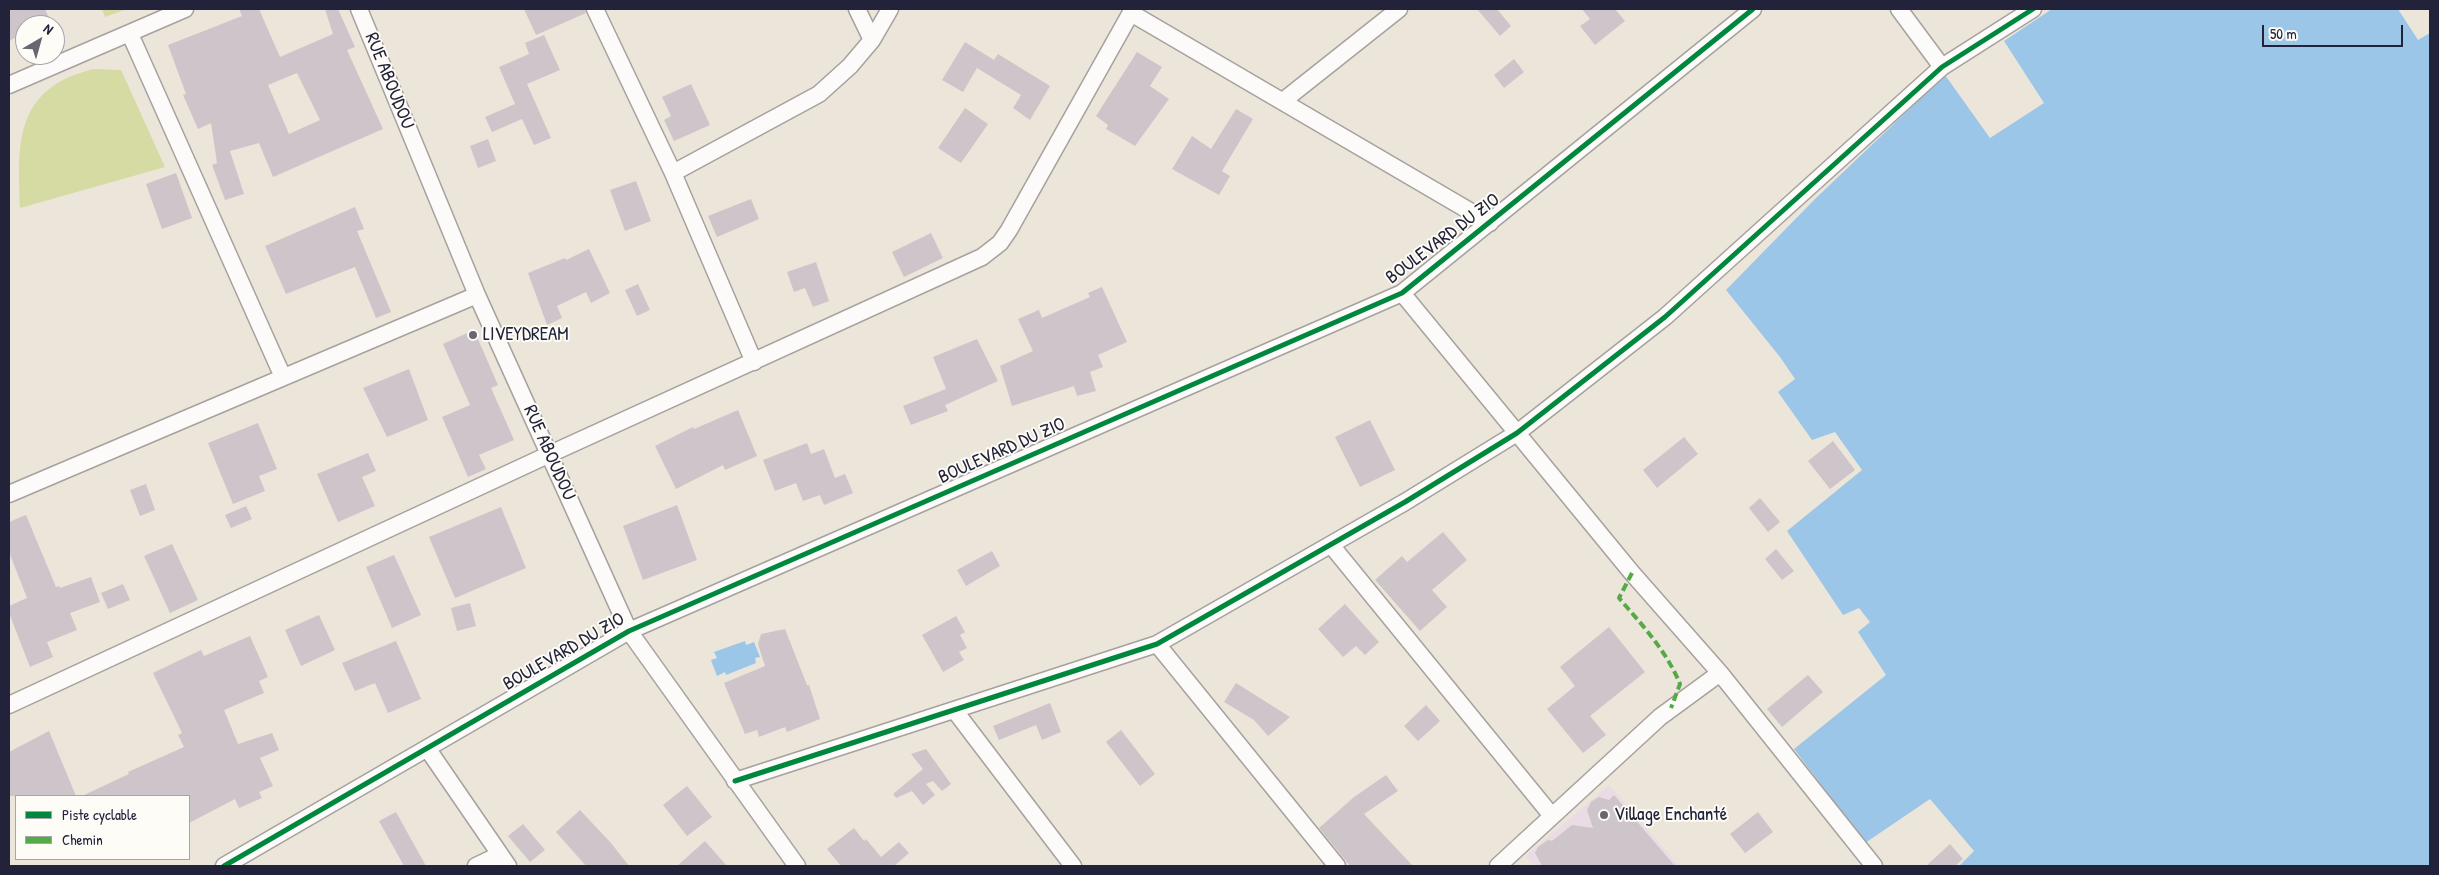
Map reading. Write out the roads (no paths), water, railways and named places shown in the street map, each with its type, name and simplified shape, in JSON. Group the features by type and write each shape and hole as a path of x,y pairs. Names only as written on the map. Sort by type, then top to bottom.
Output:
{"street":[{"path":"9,85 185,9"},
{"name":"RUE ABOUDOU","path":"359,9 477,296 629,630 797,866"},
{"path":"595,9 673,173 754,362"},
{"path":"857,9 872,40"},
{"path":"673,173 819,94 850,66 872,40 890,9"},
{"path":"1283,101 1399,9"},
{"name":"BOULEVARD DU ZIO","path":"224,866 254,859 427,748 629,630 1402,293 1753,9"},
{"path":"1899,9 1942,68"},
{"path":"735,781 1157,644 1331,545 1517,433 1664,318 1942,68 2033,9"},
{"path":"9,705 550,454 982,258 993,250 1009,230 1132,11 1490,223"},
{"path":"130,34 283,377"},
{"path":"1402,293 1632,572 1720,673 1874,866"},
{"path":"9,494 477,296"},
{"path":"1331,545 1552,816"},
{"path":"1157,644 1337,866"},
{"path":"1498,866 1671,708 1720,673"},
{"path":"955,711 1073,866"},
{"path":"427,748 503,860 476,866"}],"water":[{"path":"2052,9 2398,9 2418,40 2430,33 2430,866 1959,866 1974,851 1930,799 1865,843 1794,749 1886,675 1858,632 1870,622 1859,608 1843,615 1787,531 1862,470 1835,432 1812,440 1778,392 1795,379 1780,357 1726,290 1815,199 1945,75 1990,138 2044,103 2004,41"},
{"path":"745,641 746,645 754,642 760,657 755,658 756,663 726,675 725,672 717,676 711,660 717,658 714,652"}],"place":[{"name":"LIVEYDREAM","path":"473,335"},
{"name":"Village Enchanté","path":"1604,815"}]}
